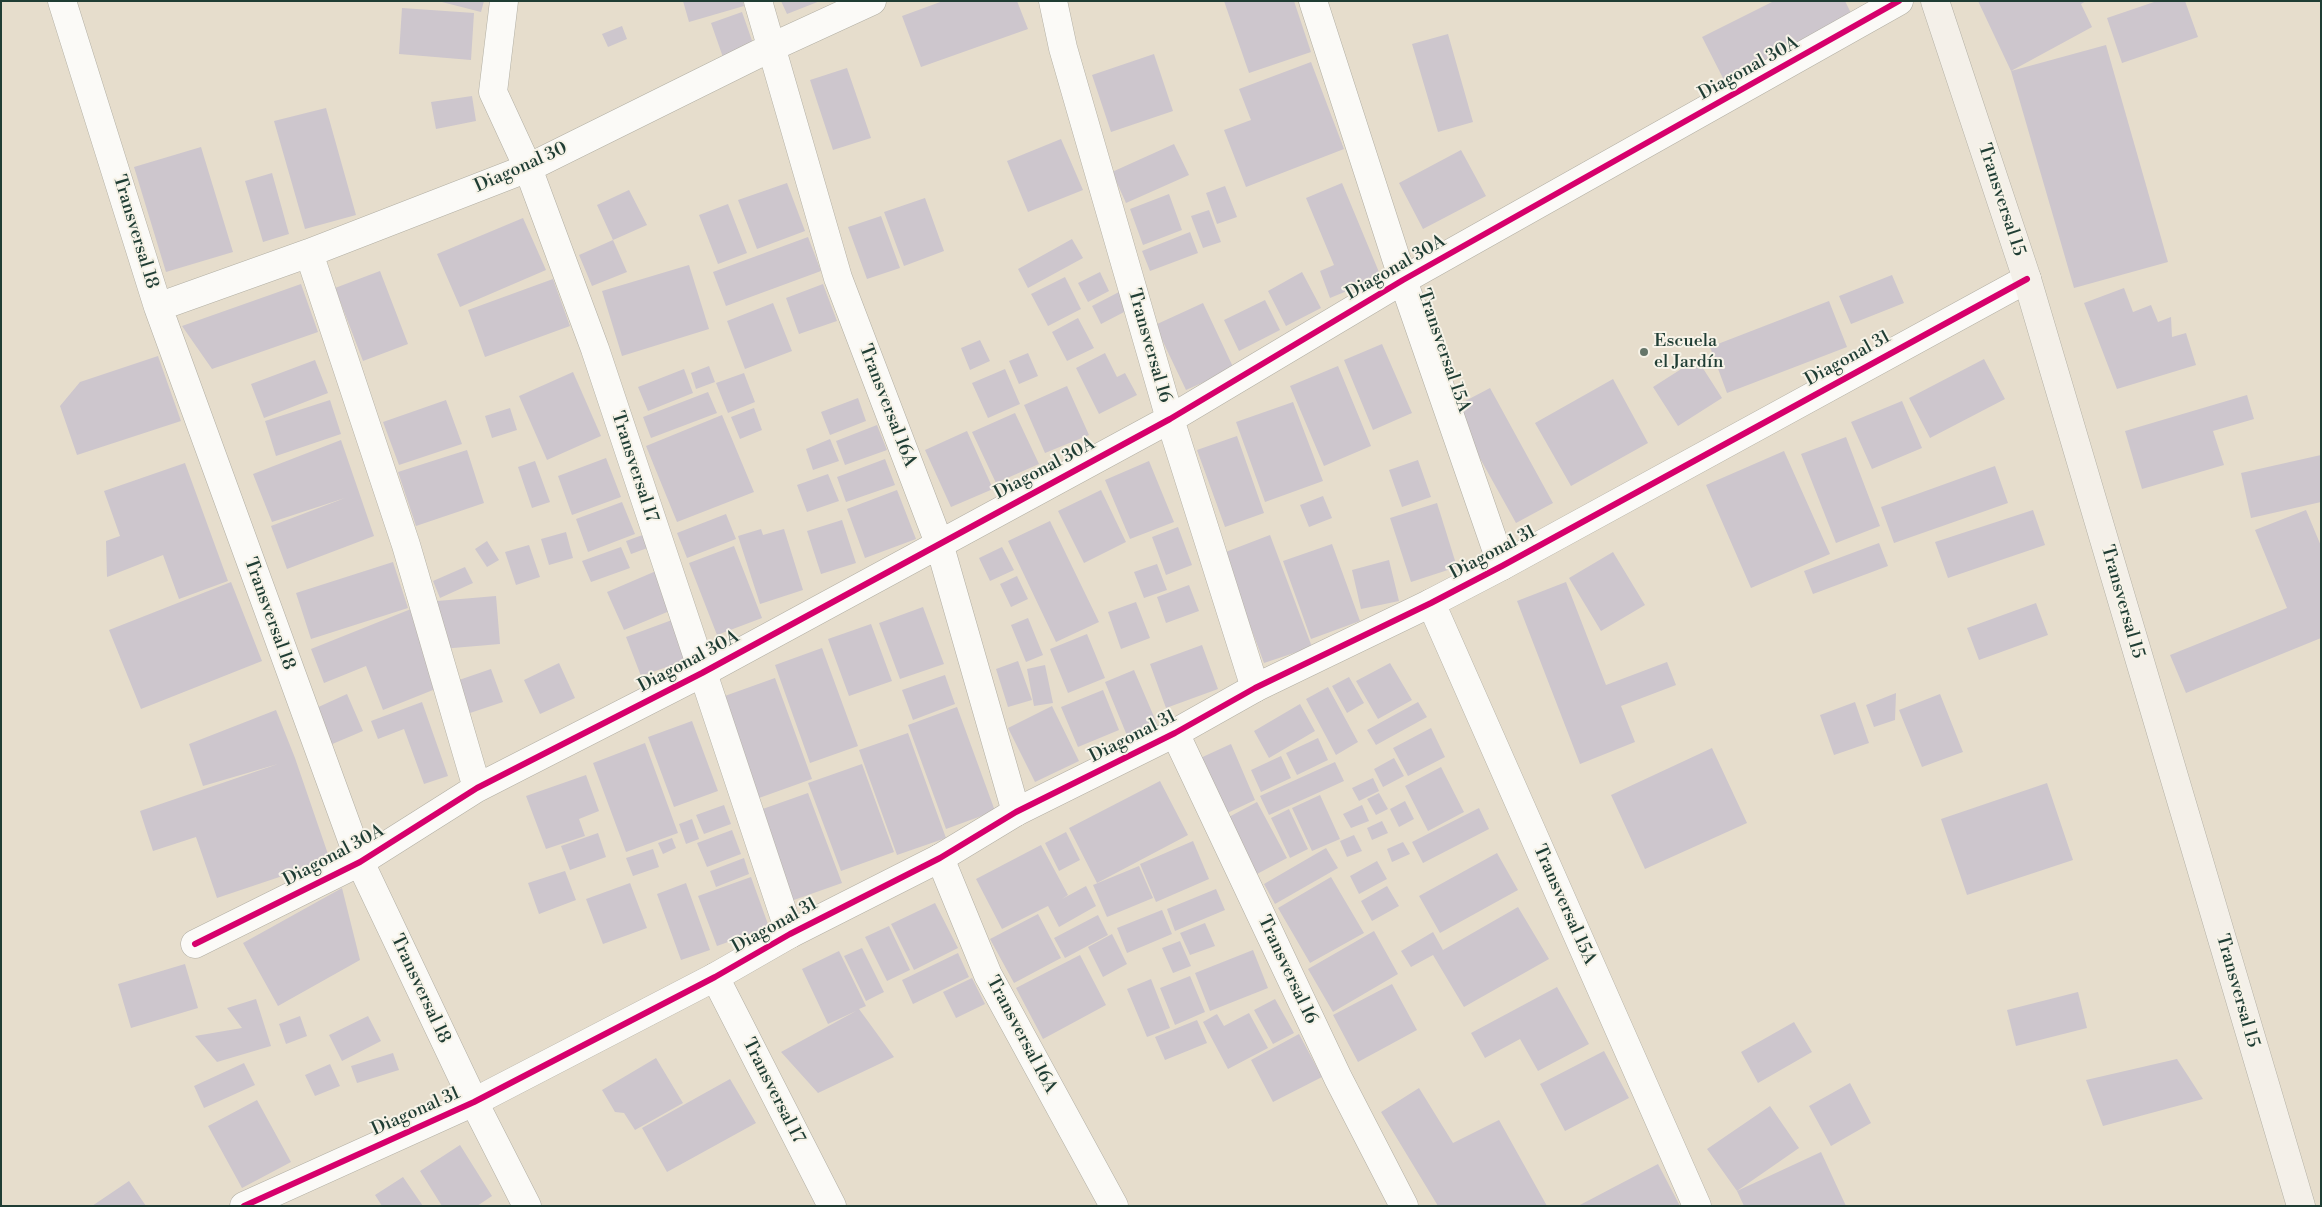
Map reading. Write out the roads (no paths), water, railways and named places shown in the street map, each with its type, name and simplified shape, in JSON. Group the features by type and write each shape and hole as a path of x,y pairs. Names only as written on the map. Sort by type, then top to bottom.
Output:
{"main road":[{"name":"Transversal 15","path":"1935,1 2027,278 2301,1206"}],"street":[{"name":"Transversal 18","path":"62,1 158,307 360,862 474,1102 527,1206"},
{"name":"Transversal 17","path":"504,1 493,92 528,168 595,349 790,934"},
{"name":"Transversal 16A","path":"758,1 838,278 939,543 1016,812"},
{"name":"Diagonal 30","path":"158,307 309,253 528,168 772,46 872,1"},
{"name":"Transversal 16","path":"1053,1 1063,48 1170,419 1255,688"},
{"name":"Transversal 15A","path":"1313,1 1403,280 1502,566"},
{"name":"Diagonal 30A","path":"195,944 360,862 477,788 702,673 1170,419 1403,280 1899,1"},
{"path":"309,253 406,545 477,788"},
{"name":"Diagonal 31","path":"244,1206 474,1102 715,977 790,934 940,858 1016,812 1175,732 1255,688 1431,603 1502,566 2027,278"},
{"name":"Transversal 15A","path":"1431,603 1697,1206"},
{"name":"Transversal 16","path":"1175,732 1338,1078 1404,1206"},
{"name":"Transversal 16A","path":"940,858 988,975 1114,1206"},
{"name":"Transversal 17","path":"715,977 832,1206"}],"place":[{"name":"Escuela el Jardín","path":"1644,352"}]}
